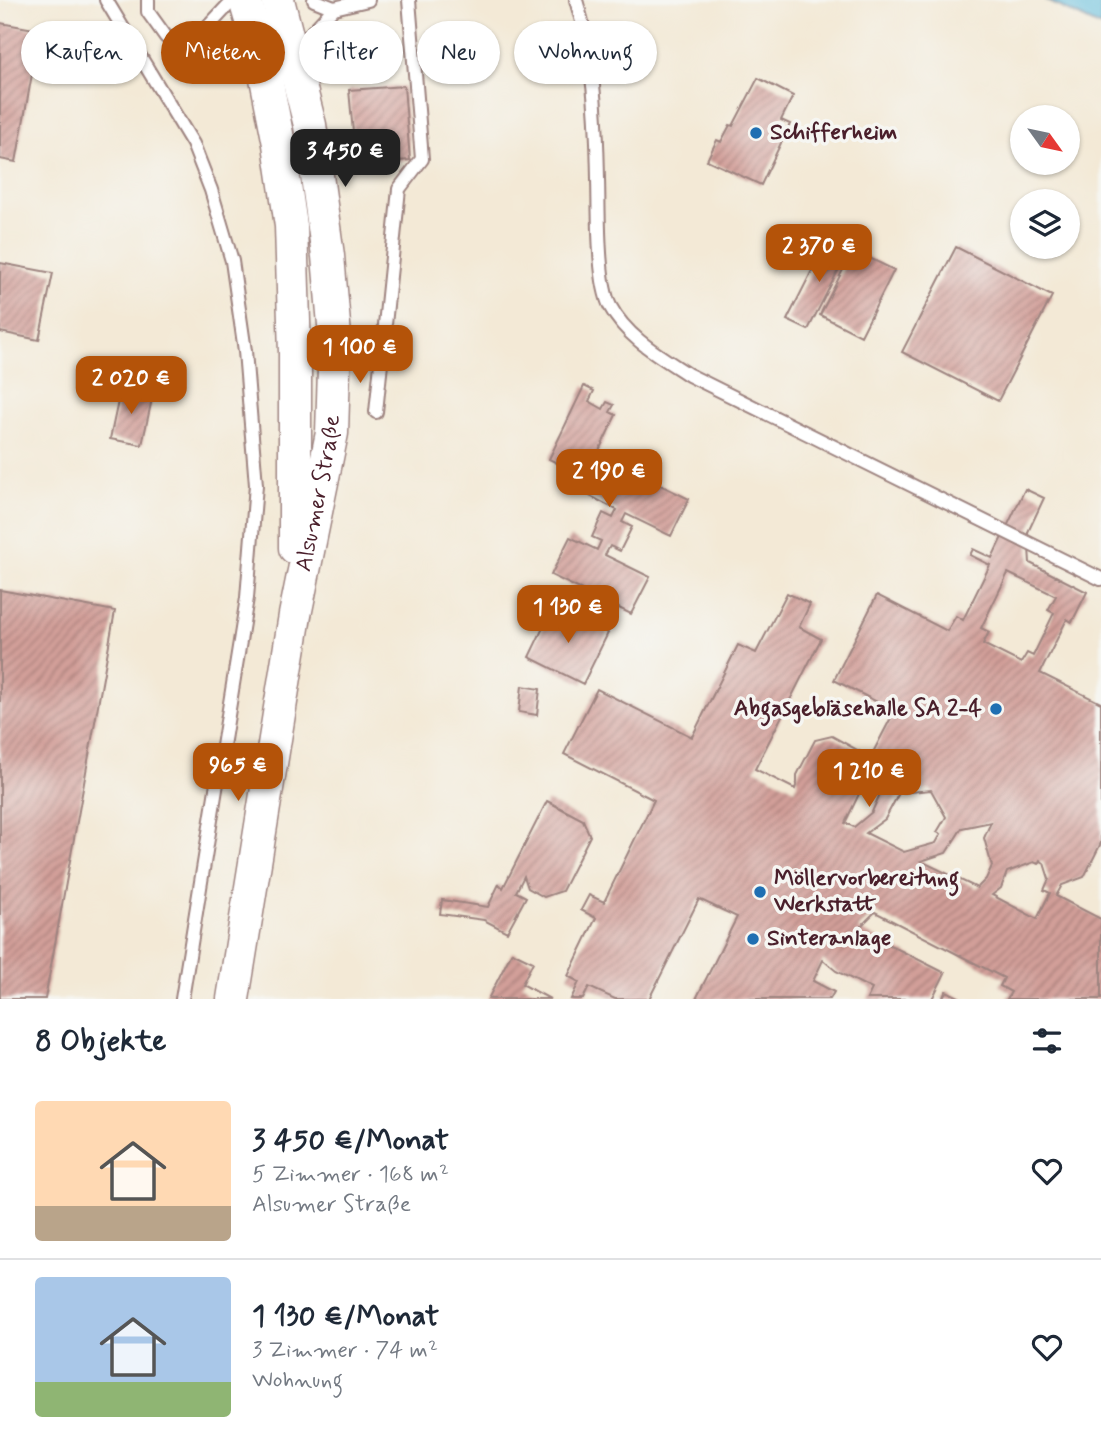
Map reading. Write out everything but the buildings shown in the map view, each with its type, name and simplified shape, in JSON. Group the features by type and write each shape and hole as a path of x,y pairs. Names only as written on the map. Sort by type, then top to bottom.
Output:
{"street":[{"name":"Alsumer Straße","path":"245,0 257,21"},
{"name":"Alsumer Straße","path":"278,0 278,21"},
{"name":"Alsumer Straße","path":"233,999 295,615 295,367 291,226 279,144 278,84"}],"lane":[{"path":"106,0 192,144 211,190 232,261 245,351 256,485 247,598 182,999"},
{"path":"148,0 148,12 161,30"},
{"path":"213,21 233,0"},
{"path":"314,0 334,8"},
{"path":"285,49 334,8 368,0"},
{"path":"376,412 399,189 422,159 409,0"},
{"path":"576,0 595,98 602,270 609,304 628,331 646,347 689,375 1101,579"}],"water":[{"path":"1046,0 1101,0 1101,27"}],"place":[{"name":"Schifferheim","path":"756,133"},
{"name":"Abgasgebläsehalle SA 2-4","path":"996,709"},
{"name":"Möllervorbereitung Werkstatt","path":"760,892"},
{"name":"Sinteranlage","path":"753,939"}]}
